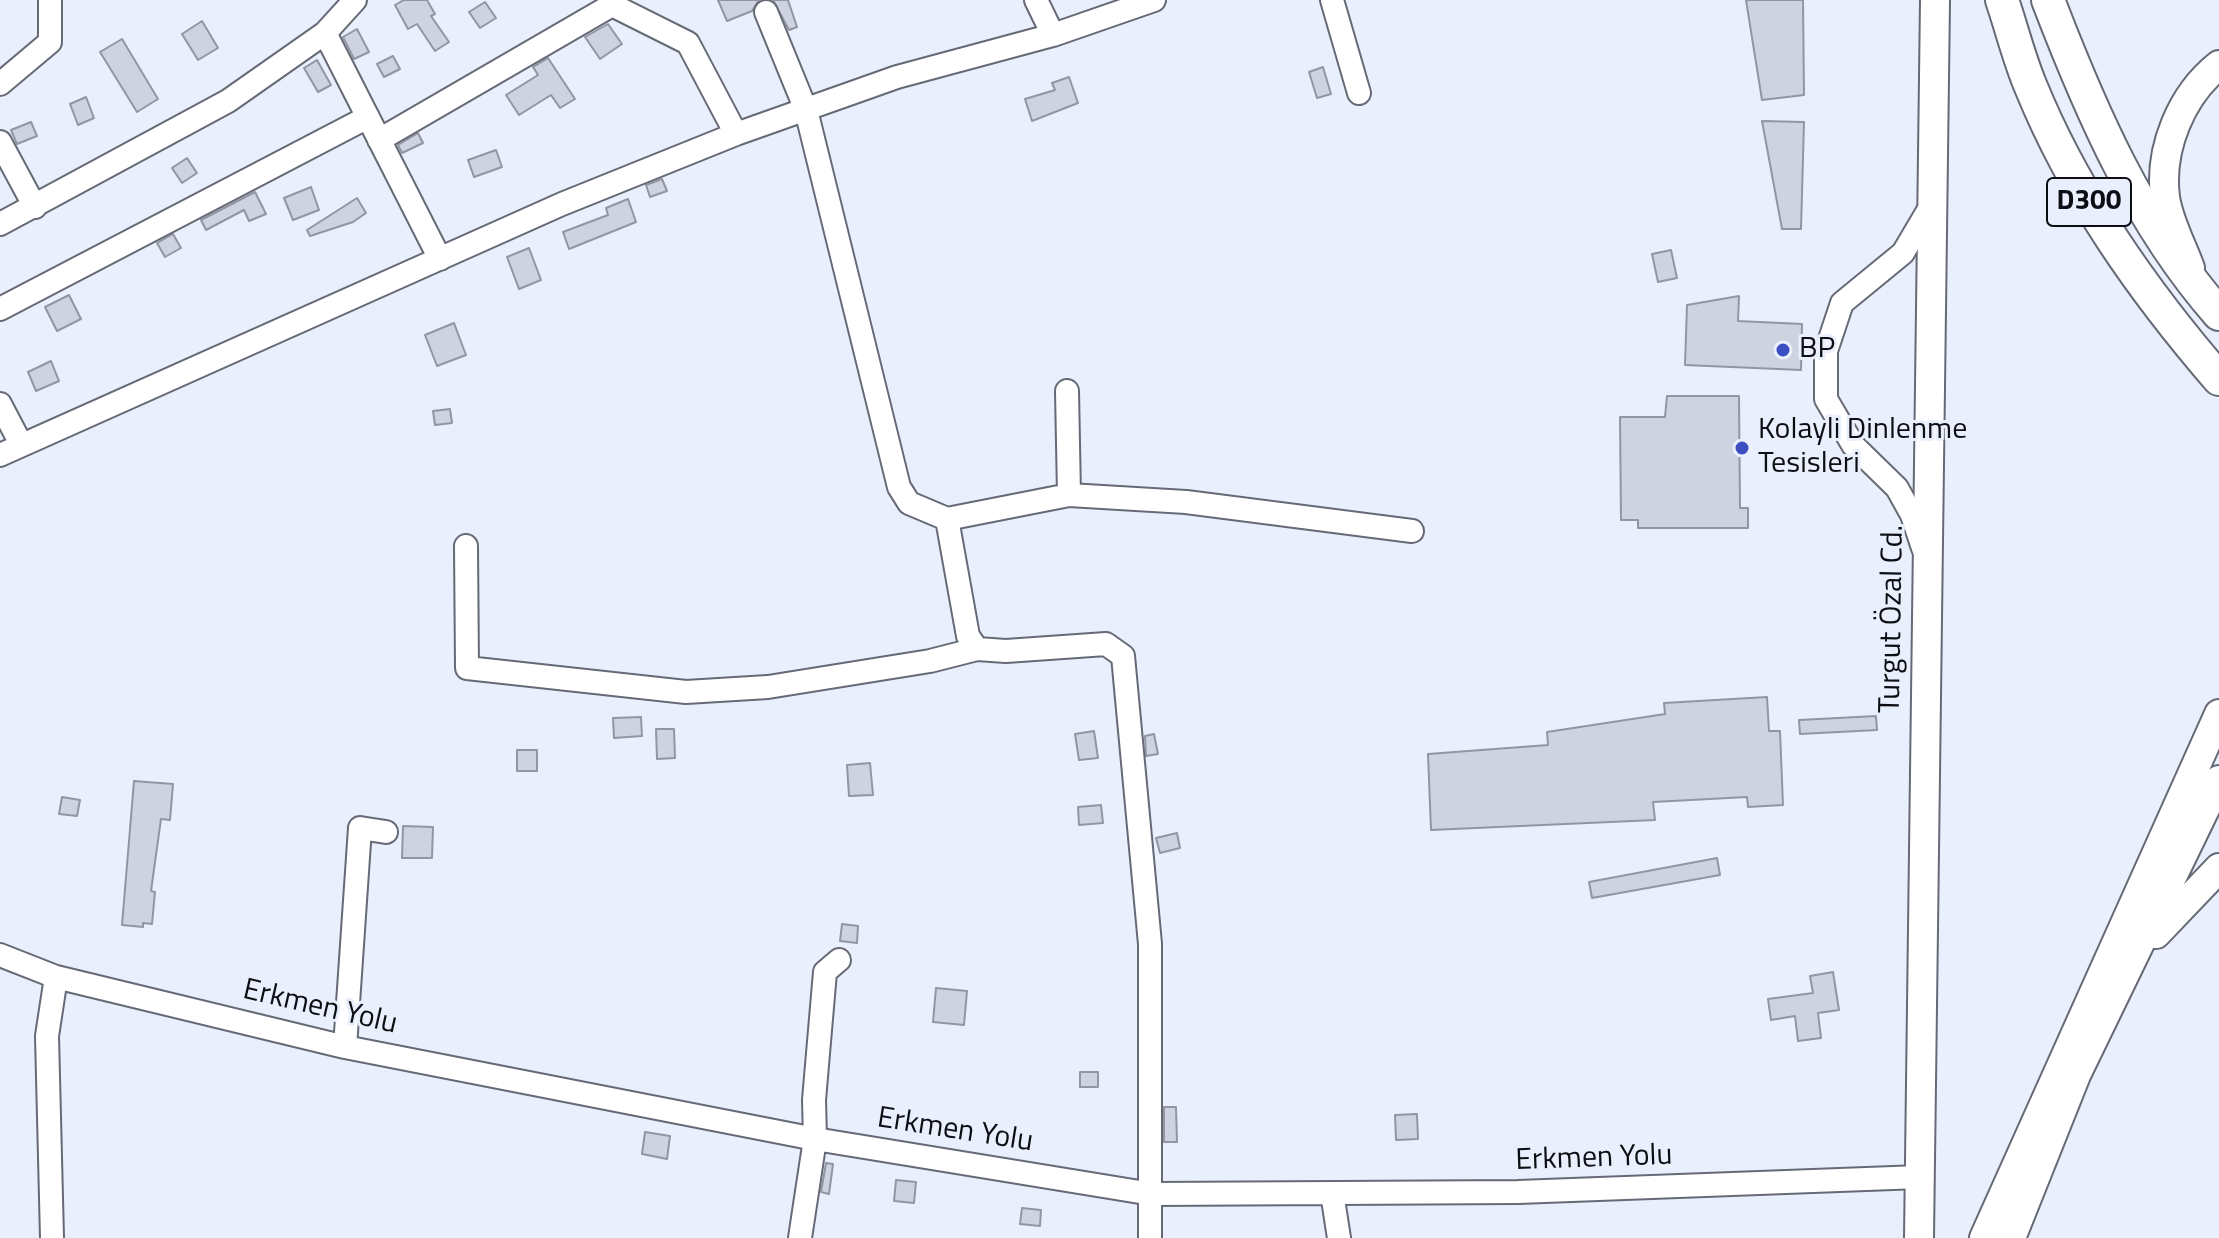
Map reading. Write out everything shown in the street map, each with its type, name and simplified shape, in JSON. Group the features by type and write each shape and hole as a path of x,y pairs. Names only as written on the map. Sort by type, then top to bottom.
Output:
{"highway":[{"name":"D300","path":"2002,0 2030,87 2076,181 2138,279 2219,379"},
{"name":"D300","path":"2048,0 2083,91 2128,184 2209,303"}],"main road":[{"name":"Turgut Özal Cd.","path":"1919,1238 1935,0"},
{"path":"2209,303 2165,197 2170,130 2200,79 2219,65"},
{"path":"1984,1238 2219,714"},
{"path":"2011,1238 2076,1075 2219,780"},
{"path":"2135,954 2219,868"}],"street":[{"path":"0,84 50,42 50,0"},
{"path":"0,224 228,101 325,33 355,0"},
{"path":"1036,0 1053,35"},
{"path":"0,455 562,204 736,134 897,77 1053,35 1154,0"},
{"path":"1332,0 1359,93"},
{"path":"379,140 612,5 688,43 736,134"},
{"path":"766,12 806,110 899,487 909,503 947,519 1069,495 1186,502 1412,531"},
{"path":"325,33 440,259"},
{"path":"0,309 368,117"},
{"path":"0,142 35,207"},
{"path":"1928,562 1912,515 1897,488 1853,445 1826,399 1826,351 1842,303 1903,253 1932,204"},
{"path":"1067,391 1069,495"},
{"path":"0,404 21,444"},
{"path":"947,519 968,636 977,649"},
{"path":"466,546 467,668 686,692 768,687 930,661 977,649 1006,651 1106,644 1123,656 1150,944 1150,1238"},
{"path":"345,1047 360,828 386,832"},
{"name":"Erkmen Yolu","path":"0,955 56,977 345,1047 815,1139 1152,1194 1518,1192 1920,1177"},
{"path":"800,1238 815,1139 814,1100 825,972 839,960"},
{"path":"52,1238 47,1036 56,977"},
{"path":"1332,1193 1339,1238"}],"building":[{"path":"404,0 427,0 435,14 431,16 449,42 435,51 417,24 408,29 395,5"},
{"path":"718,0 759,0 752,11 727,21"},
{"path":"773,0 788,0 797,27 789,30"},
{"path":"1746,0 1803,0 1804,95 1762,100"},
{"path":"485,2 496,18 480,28 469,12"},
{"path":"202,21 218,48 198,60 182,34"},
{"path":"608,24 622,44 600,59 585,37"},
{"path":"357,29 369,52 354,59 343,37"},
{"path":"122,39 158,99 137,112 100,52"},
{"path":"393,56 400,69 384,77 377,64"},
{"path":"548,58 575,99 560,108 551,95 519,115 506,95 538,75 533,67"},
{"path":"317,60 331,85 318,92 304,68"},
{"path":"1323,67 1331,94 1317,98 1309,72"},
{"path":"1069,77 1078,103 1032,121 1025,99 1055,90 1052,83"},
{"path":"86,97 94,118 78,125 70,104"},
{"path":"1762,121 1804,122 1801,229 1782,229"},
{"path":"31,122 37,136 17,144 11,130"},
{"path":"418,133 423,143 402,153 398,145"},
{"path":"496,150 502,167 474,177 468,160"},
{"path":"187,158 197,173 182,183 172,168"},
{"path":"662,179 667,191 650,197 646,185"},
{"path":"311,187 319,210 293,220 284,198"},
{"path":"255,192 266,214 249,221 244,210 206,230 201,220"},
{"path":"357,198 366,213 353,222 310,236 307,230"},
{"path":"628,199 636,222 569,249 563,232 608,215 606,208"},
{"path":"173,234 181,248 165,257 157,243"},
{"path":"529,248 541,280 519,289 507,257"},
{"path":"1671,250 1677,278 1658,282 1652,254"},
{"path":"69,295 81,319 57,331 45,307"},
{"path":"1739,296 1738,321 1802,324 1801,370 1685,365 1687,305"},
{"path":"454,323 466,355 437,366 425,335"},
{"path":"51,361 59,381 36,391 28,372"},
{"path":"1667,396 1739,396 1740,508 1748,508 1748,528 1638,528 1638,520 1621,520 1620,417 1665,417"},
{"path":"450,409 452,423 435,425 433,411"},
{"path":"1767,697 1769,731 1780,731 1783,805 1748,807 1747,797 1653,802 1655,820 1431,830 1428,754 1548,745 1547,732 1665,714 1664,703"},
{"path":"1876,716 1877,730 1800,734 1799,720"},
{"path":"641,717 642,736 614,738 613,718"},
{"path":"656,729 674,729 675,758 657,759"},
{"path":"1094,731 1098,758 1079,760 1075,734"},
{"path":"1154,734 1158,754 1146,756 1145,736"},
{"path":"517,750 537,750 537,771 517,771"},
{"path":"870,763 873,795 849,796 847,765"},
{"path":"134,781 173,784 170,820 161,819 151,891 155,892 152,924 143,923 143,927 122,925"},
{"path":"62,797 80,800 77,816 59,814"},
{"path":"1101,805 1103,823 1079,825 1078,807"},
{"path":"403,826 433,827 432,858 402,858"},
{"path":"1177,833 1180,848 1160,853 1156,838"},
{"path":"1717,858 1720,875 1592,898 1589,882"},
{"path":"842,924 858,926 857,943 840,941"},
{"path":"1833,972 1839,1010 1818,1013 1821,1038 1798,1041 1795,1016 1771,1020 1768,999 1813,993 1810,976"},
{"path":"936,988 967,991 964,1025 933,1022"},
{"path":"1080,1072 1098,1072 1098,1087 1080,1087"},
{"path":"1164,1107 1176,1107 1177,1142 1164,1142"},
{"path":"1417,1114 1418,1139 1396,1140 1395,1115"},
{"path":"645,1132 670,1136 667,1159 642,1154"},
{"path":"826,1163 833,1164 829,1194 821,1192"},
{"path":"896,1180 916,1182 914,1203 894,1201"},
{"path":"1022,1208 1041,1210 1040,1226 1020,1224"}],"place":[{"name":"BP","path":"1783,350"},
{"name":"Kolayli Dinlenme Tesisleri","path":"1742,448"}]}
